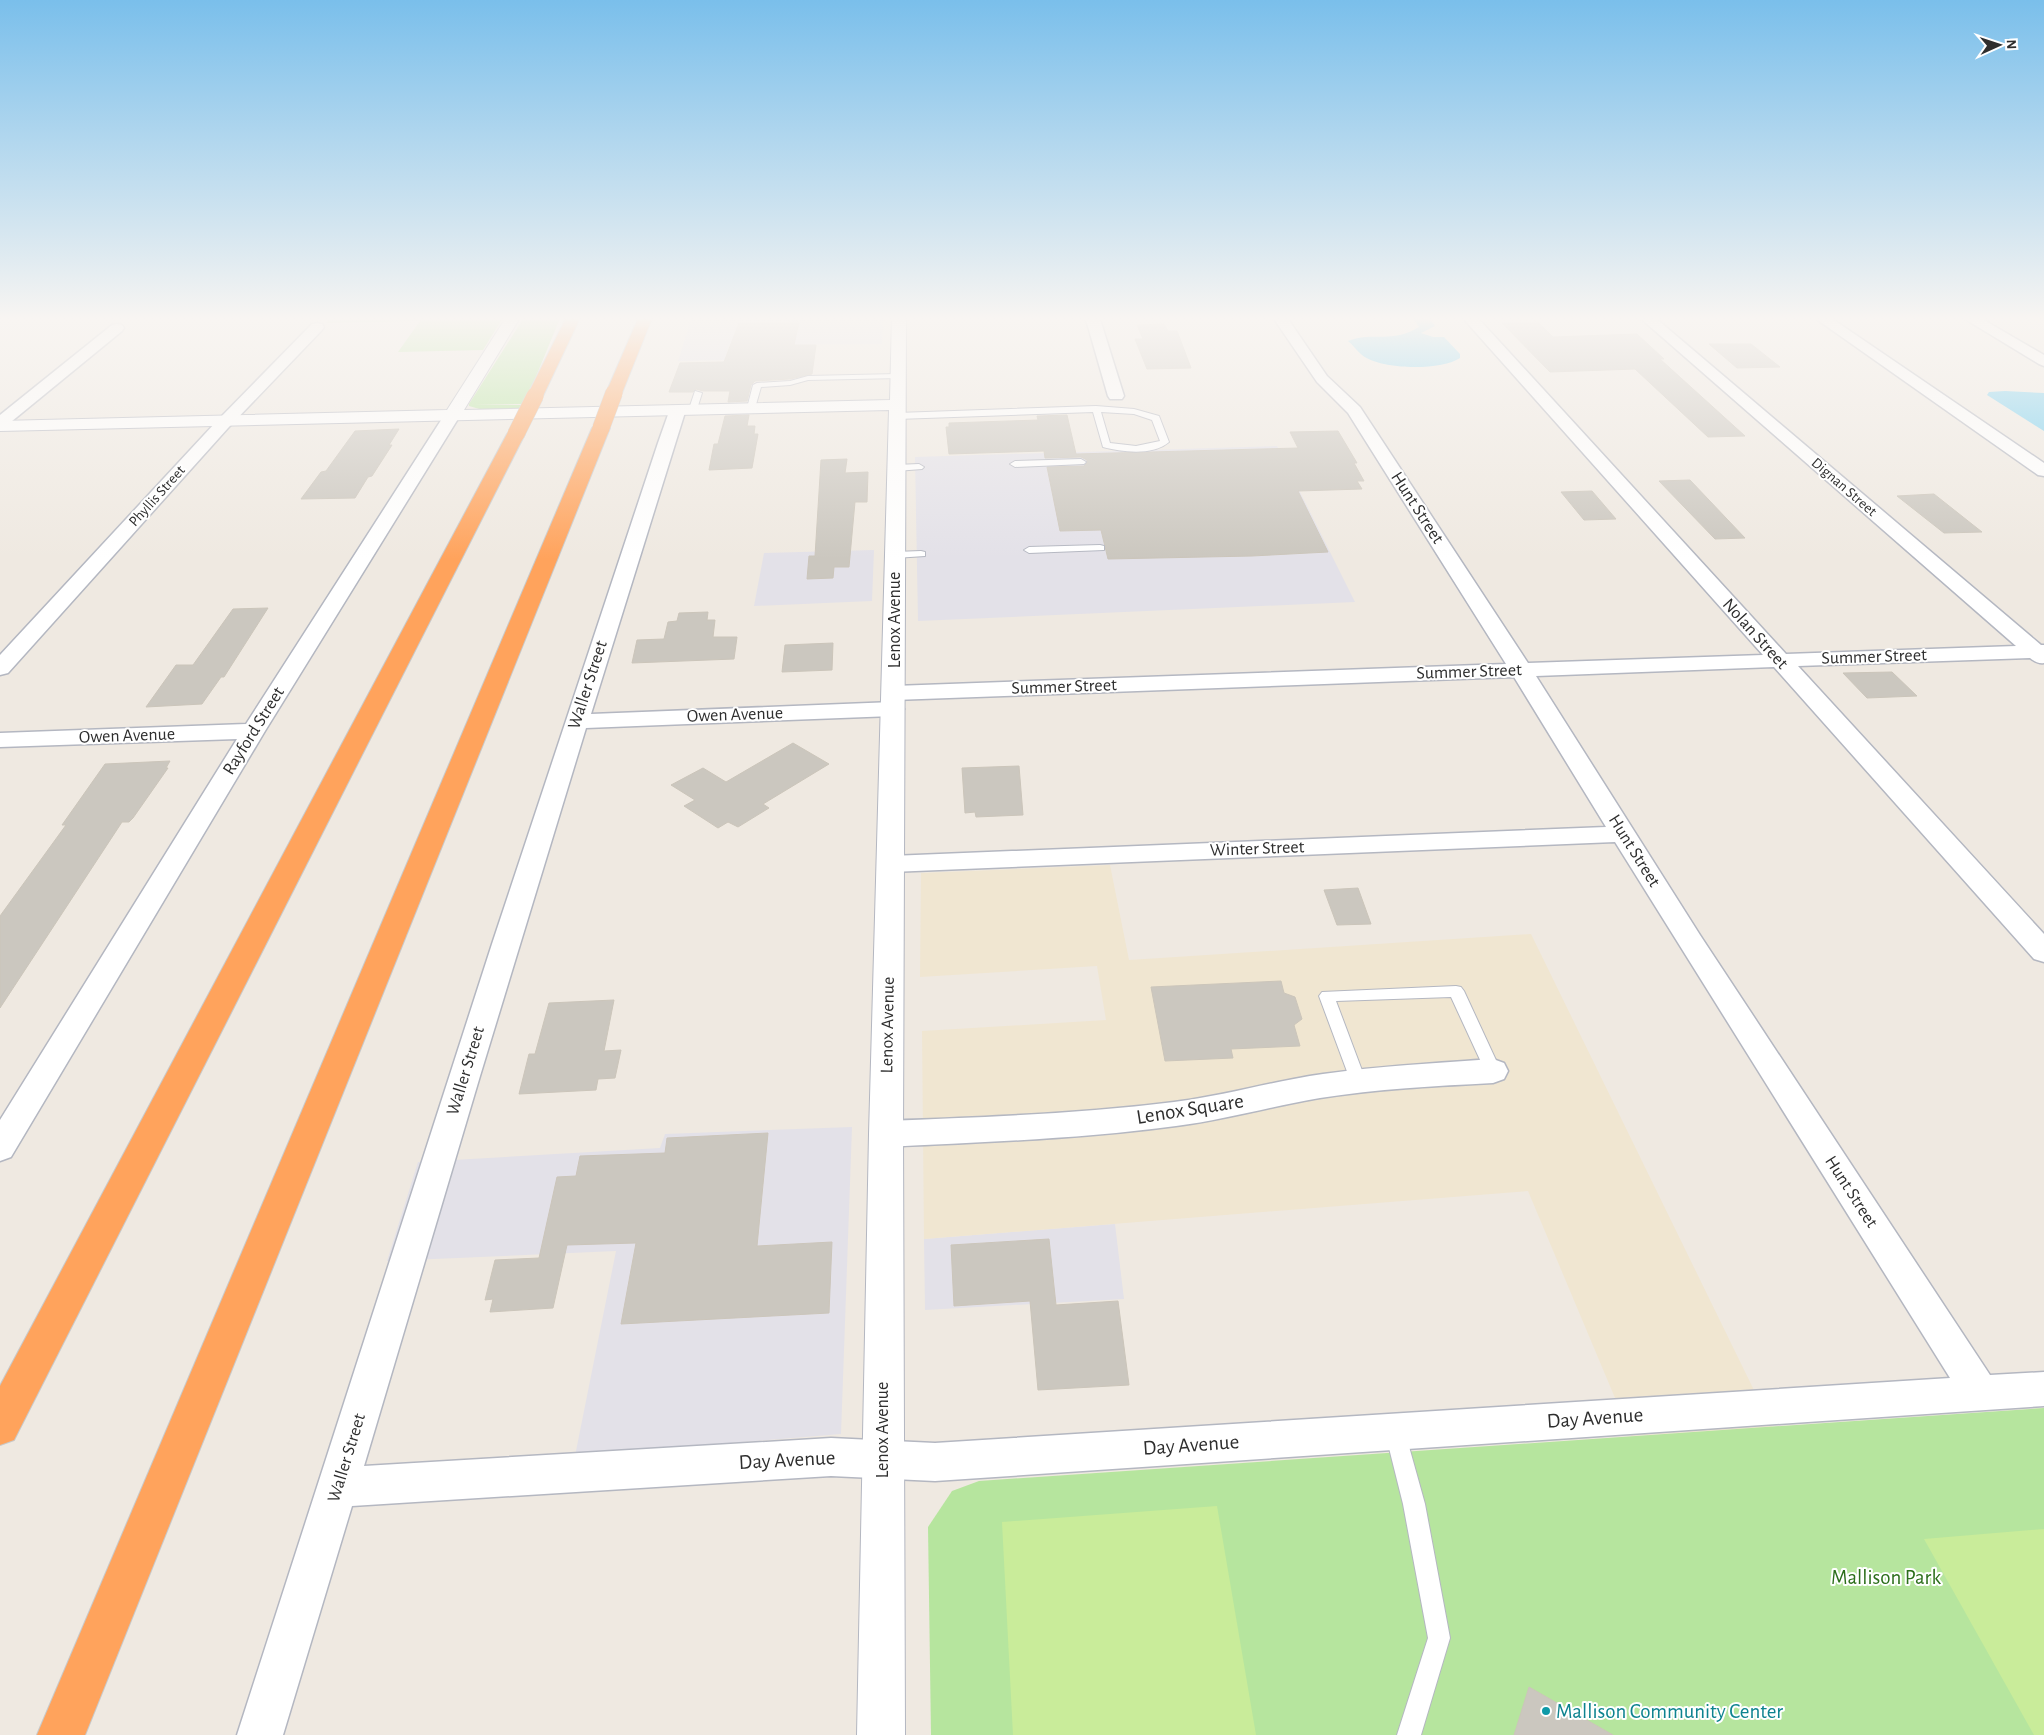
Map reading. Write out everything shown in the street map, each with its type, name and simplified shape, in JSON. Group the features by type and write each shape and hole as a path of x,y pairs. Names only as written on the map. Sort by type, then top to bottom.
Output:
{"highway":[{"path":"0,1426 535,397"},
{"path":"61,1735 613,397"}],"street":[{"path":"0,425 34,397"},
{"name":"Phyllis Street","path":"0,668 248,397"},
{"name":"Rayford Street","path":"0,1148 254,731 464,397"},
{"name":"Lenox Avenue","path":"881,1735 886,1134 894,701 897,397"},
{"name":"Hunt Street","path":"1341,397 1354,410 1521,670 1701,959 1980,1392"},
{"name":"Nolan Street","path":"1541,397 2044,952"},
{"name":"Dignan Street","path":"1740,397 2041,654"},
{"path":"1937,397 2044,471"},
{"path":"0,425 453,414 690,404 751,408 897,410"},
{"name":"Waller Street","path":"260,1735 537,841 641,516 690,404"},
{"name":"Summer Street","path":"894,701 1521,670 1779,660 2041,654"},
{"name":"Owen Avenue","path":"576,722 894,701"},
{"name":"Owen Avenue","path":"0,740 254,731"},
{"name":"Winter Street","path":"891,864 1623,834"},
{"name":"Lenox Square","path":"886,1134 1098,1123 1178,1114 1300,1090 1358,1081 1403,1076 1493,1071"},
{"name":"Day Avenue","path":"338,1487 831,1457 935,1462 2044,1389"}],"lane":[{"path":"751,408 754,397"},
{"path":"897,410 1096,409 1145,413 1156,418 1166,442 1157,446 1115,448 1106,445 1096,409"},
{"path":"1015,464 1081,462"},
{"path":"896,468 919,467"},
{"path":"1029,550 1100,548"},
{"path":"895,555 921,554"},
{"path":"1358,1081 1327,996 1456,991 1493,1071"},
{"path":"1395,1431 1414,1504 1439,1638 1409,1735"}],"shaded area":[{"path":"1277,446 1355,602 918,621 915,457"},
{"path":"874,550 872,601 754,606 764,553"},
{"path":"1110,865 1129,960 1531,934 1772,1427 1631,1436 1528,1191 924,1239 922,1031 1106,1020 1097,966 920,977 921,873"},
{"path":"852,1127 841,1434 575,1456 616,1251 387,1261 418,1162 660,1148 665,1134"},
{"path":"1115,1224 1124,1299 925,1310 924,1239"}],"green space":[{"path":"473,397 526,397 522,404 474,405 521,405 519,410 483,410 469,406"},
{"name":"Mallison Park","path":"2044,1408 2044,1735 931,1735 928,1527 952,1491 979,1481"},
{"path":"1217,1506 1256,1735 1013,1735 1002,1522"},
{"path":"2044,1529 2044,1735 2034,1735 1924,1539"}],"water":[{"path":"1990,397 2044,397 2044,431"}],"building":[{"path":"729,397 748,397 747,401 728,402"},
{"path":"1665,397 1702,397 1745,436 1708,437"},
{"path":"749,415 747,426 755,426 754,434 758,434 752,468 709,470 714,444 718,444 725,416"},
{"path":"1067,415 1076,454 1298,448 1290,432 1338,431 1357,463 1354,463 1364,481 1357,481 1362,489 1298,491 1328,552 1252,556 1108,559 1101,530 1060,531 1047,467 1084,466 1087,460 1081,457 1045,458 1044,451 949,454 946,427 949,427 949,423 1038,420 1037,416"},
{"path":"399,429 389,445 392,445 355,498 301,499 321,472 326,471 355,431"},
{"path":"847,459 845,473 868,472 867,502 855,502 849,567 834,567 833,578 807,579 809,556 815,556 821,460"},
{"path":"1690,480 1745,538 1715,539 1659,481"},
{"path":"1592,491 1616,519 1584,520 1561,492"},
{"path":"1934,494 1982,532 1944,533 1897,496"},
{"path":"268,608 224,677 221,677 202,704 146,707 176,665 193,665 233,609"},
{"path":"708,612 707,620 715,620 713,637 737,637 734,659 632,663 637,640 664,639 668,622 677,621 679,613"},
{"path":"833,643 832,670 782,672 785,645"},
{"path":"1892,672 1917,696 1867,698 1843,673"},
{"path":"793,743 829,764 763,804 769,808 738,827 728,822 718,828 684,806 695,800 671,785 703,768 726,782"},
{"path":"170,761 166,768 168,768 133,818 129,822 122,822 0,1008 0,916 66,825 62,825 105,764"},
{"path":"1019,766 1023,815 976,817 975,812 965,813 962,768"},
{"path":"1358,888 1371,924 1337,925 1324,890"},
{"path":"1281,981 1284,993 1295,997 1302,1019 1294,1025 1300,1046 1231,1049 1233,1058 1165,1061 1151,987"},
{"path":"614,1000 604,1051 621,1050 615,1078 598,1079 596,1090 519,1094 529,1054 535,1054 549,1003"},
{"path":"768,1133 757,1246 832,1242 829,1313 621,1324 636,1243 567,1245 553,1308 490,1312 493,1299 485,1300 495,1260 539,1258 557,1177 576,1176 580,1156 665,1153 667,1138"},
{"path":"1049,1239 1056,1305 1118,1301 1129,1385 1038,1390 1030,1301 954,1306 951,1245"},
{"name":"Mallison Community Center","path":"1529,1687 1613,1735 1514,1735"}],"place":[{"name":"Mallison Community Center","path":"1546,1711"}]}
